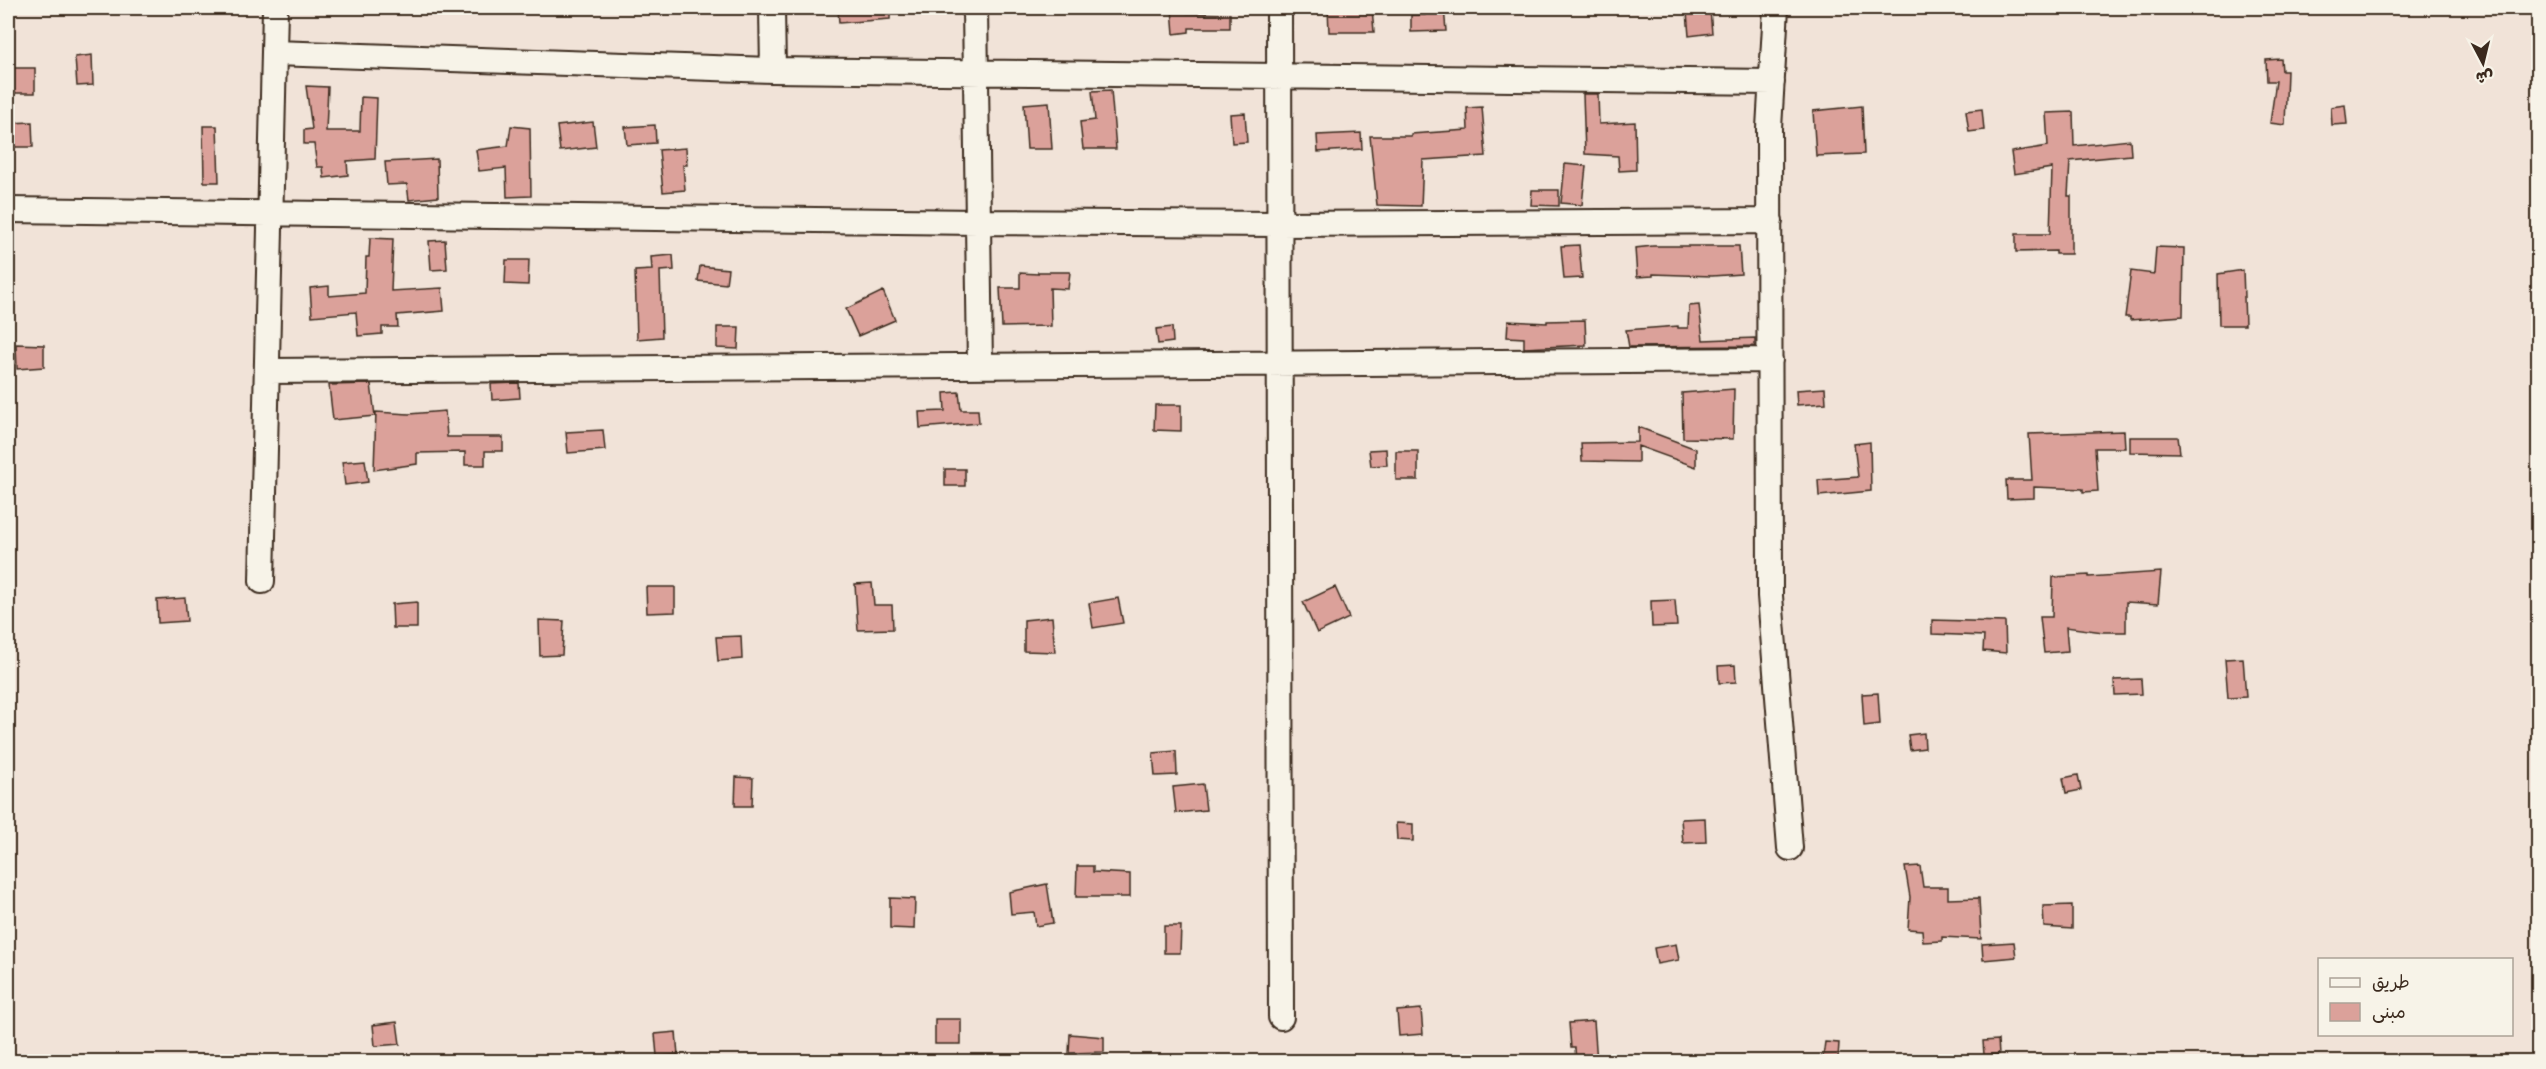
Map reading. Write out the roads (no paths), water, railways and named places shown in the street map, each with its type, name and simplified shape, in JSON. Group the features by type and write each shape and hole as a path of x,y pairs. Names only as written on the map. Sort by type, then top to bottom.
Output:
{"street":[{"path":"262,581 275,8"},
{"path":"772,8 773,70"},
{"path":"975,8 980,366"},
{"path":"1279,8 1281,1017"},
{"path":"1776,8 1772,82 1770,221 1770,596 1790,848"},
{"path":"274,53 773,70 1772,82"},
{"path":"8,210 1279,224 1770,221"},
{"path":"267,371 1770,360"}]}
